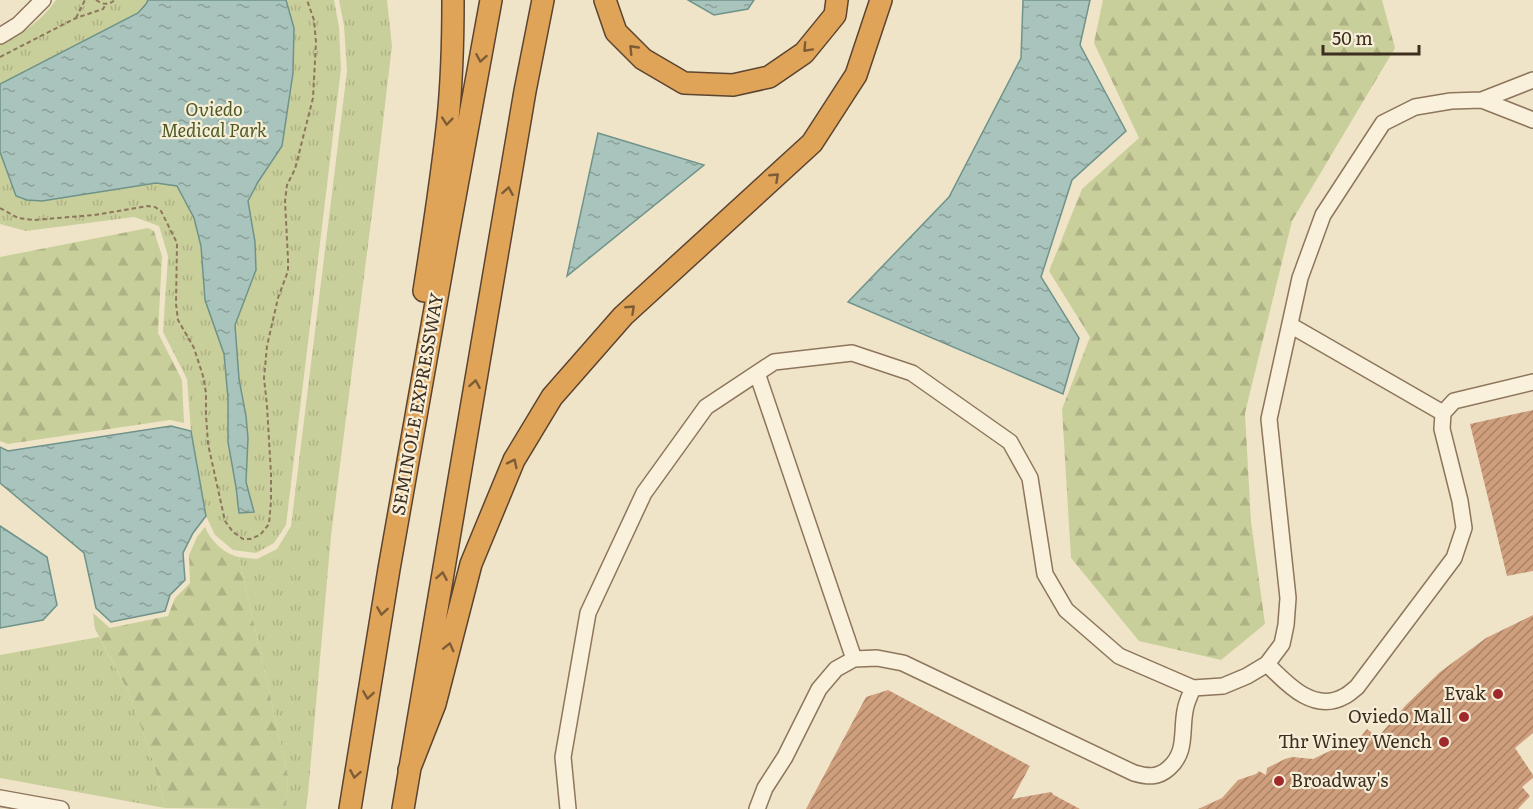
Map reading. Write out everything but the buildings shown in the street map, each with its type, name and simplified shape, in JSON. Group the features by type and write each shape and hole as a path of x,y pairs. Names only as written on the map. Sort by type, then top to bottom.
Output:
{"highway":[{"path":"389,569 400,439 435,218 448,119 453,45 453,0"},
{"name":"SEMINOLE EXPRESSWAY","path":"350,809 389,569 491,0"},
{"path":"428,700 525,91 543,0"},
{"path":"605,0 616,32 643,59 684,83 733,85 769,77 804,53 835,15 837,0"},
{"path":"403,809 408,777 428,700 471,564 514,460 552,397 624,316 812,143 855,75 881,0"}],"street":[{"path":"0,36 18,25 41,0"},
{"path":"568,809 563,758 588,613 644,493 706,407 774,362 852,353 912,373 1011,442 1030,478 1045,574 1066,610 1119,656 1193,688 1223,686 1267,664 1282,644 1287,625 1288,598 1269,419 1300,278 1323,215 1383,123 1415,107 1451,101 1482,100 1533,80"},
{"path":"1482,100 1533,120"},
{"path":"1290,325 1443,413"},
{"path":"757,373 854,659"},
{"path":"1267,664 1289,686 1310,699 1323,702 1334,700 1345,697 1357,687 1454,558 1464,528 1460,501 1442,429 1443,413 1454,401 1533,382"},
{"path":"758,809 765,788 785,757 819,689 836,669 854,659 877,658 903,663 1134,773 1149,777 1163,774 1178,760 1185,709 1193,688"},
{"path":"0,798 61,809"}],"path":[{"path":"76,18 85,0"},
{"path":"96,0 106,4 111,4 115,0"},
{"path":"0,208 18,218 34,220 94,215 147,206 161,211 177,243 178,320 194,348 203,376 208,444 225,522 243,539 260,535 269,524 271,501 264,378 267,346 278,298 288,270 285,201 287,185 295,169 313,98 316,42 314,20 307,0"},
{"path":"0,57 76,18 103,9 106,4"}],"green space":[{"name":"Oviedo Medical Park","path":"56,0 334,0 339,27 341,69 286,525 274,543 256,553 233,550 215,535 206,516 191,431 187,379 163,332 168,256 159,226 134,217 26,231 0,224 0,45 31,26"},
{"path":"339,0 387,0 392,46 331,536 306,809 286,809 288,776 239,557 257,559 277,549 291,526 347,71 344,26"},
{"path":"1103,0 1382,0 1395,48 1292,221 1245,413 1251,522 1265,624 1221,660 1139,641 1071,558 1062,409 1090,337 1049,271 1082,189 1139,138 1094,43"},
{"path":"148,228 154,231 162,256 158,333 182,380 184,423 170,420 8,444 0,441 0,257"},
{"path":"205,527 219,546 239,557 288,776 286,809 165,808 154,764 129,693 95,629 93,613 110,628 168,616 175,598 190,583 189,555 197,537"},
{"path":"99,637 129,693 154,764 165,808 0,778 0,655"}],"water":[{"path":"148,0 286,0 294,28 293,73 282,146 248,201 255,242 256,270 235,325 239,379 248,438 246,482 254,512 239,513 228,442 228,398 224,354 205,300 201,246 194,218 177,186 156,183 42,201 27,200 16,196 0,152 0,84 138,13"},
{"path":"688,0 754,0 748,9 714,15"},
{"path":"1023,0 1090,0 1080,45 1126,131 1072,180 1041,277 1079,338 1063,394 848,302 949,197 1021,58"},
{"path":"598,133 704,165 567,276"},
{"path":"171,426 191,431 206,516 193,533 183,553 185,580 170,595 165,611 111,622 96,608 84,553 0,483 0,447 8,451"},
{"path":"0,526 47,557 57,605 43,620 0,628"}],"place":[{"name":"Evak","path":"1498,694"},
{"name":"Oviedo Mall","path":"1464,717"},
{"name":"Thr Winey Wench","path":"1444,742"},
{"name":"Broadway's","path":"1279,781"}]}
